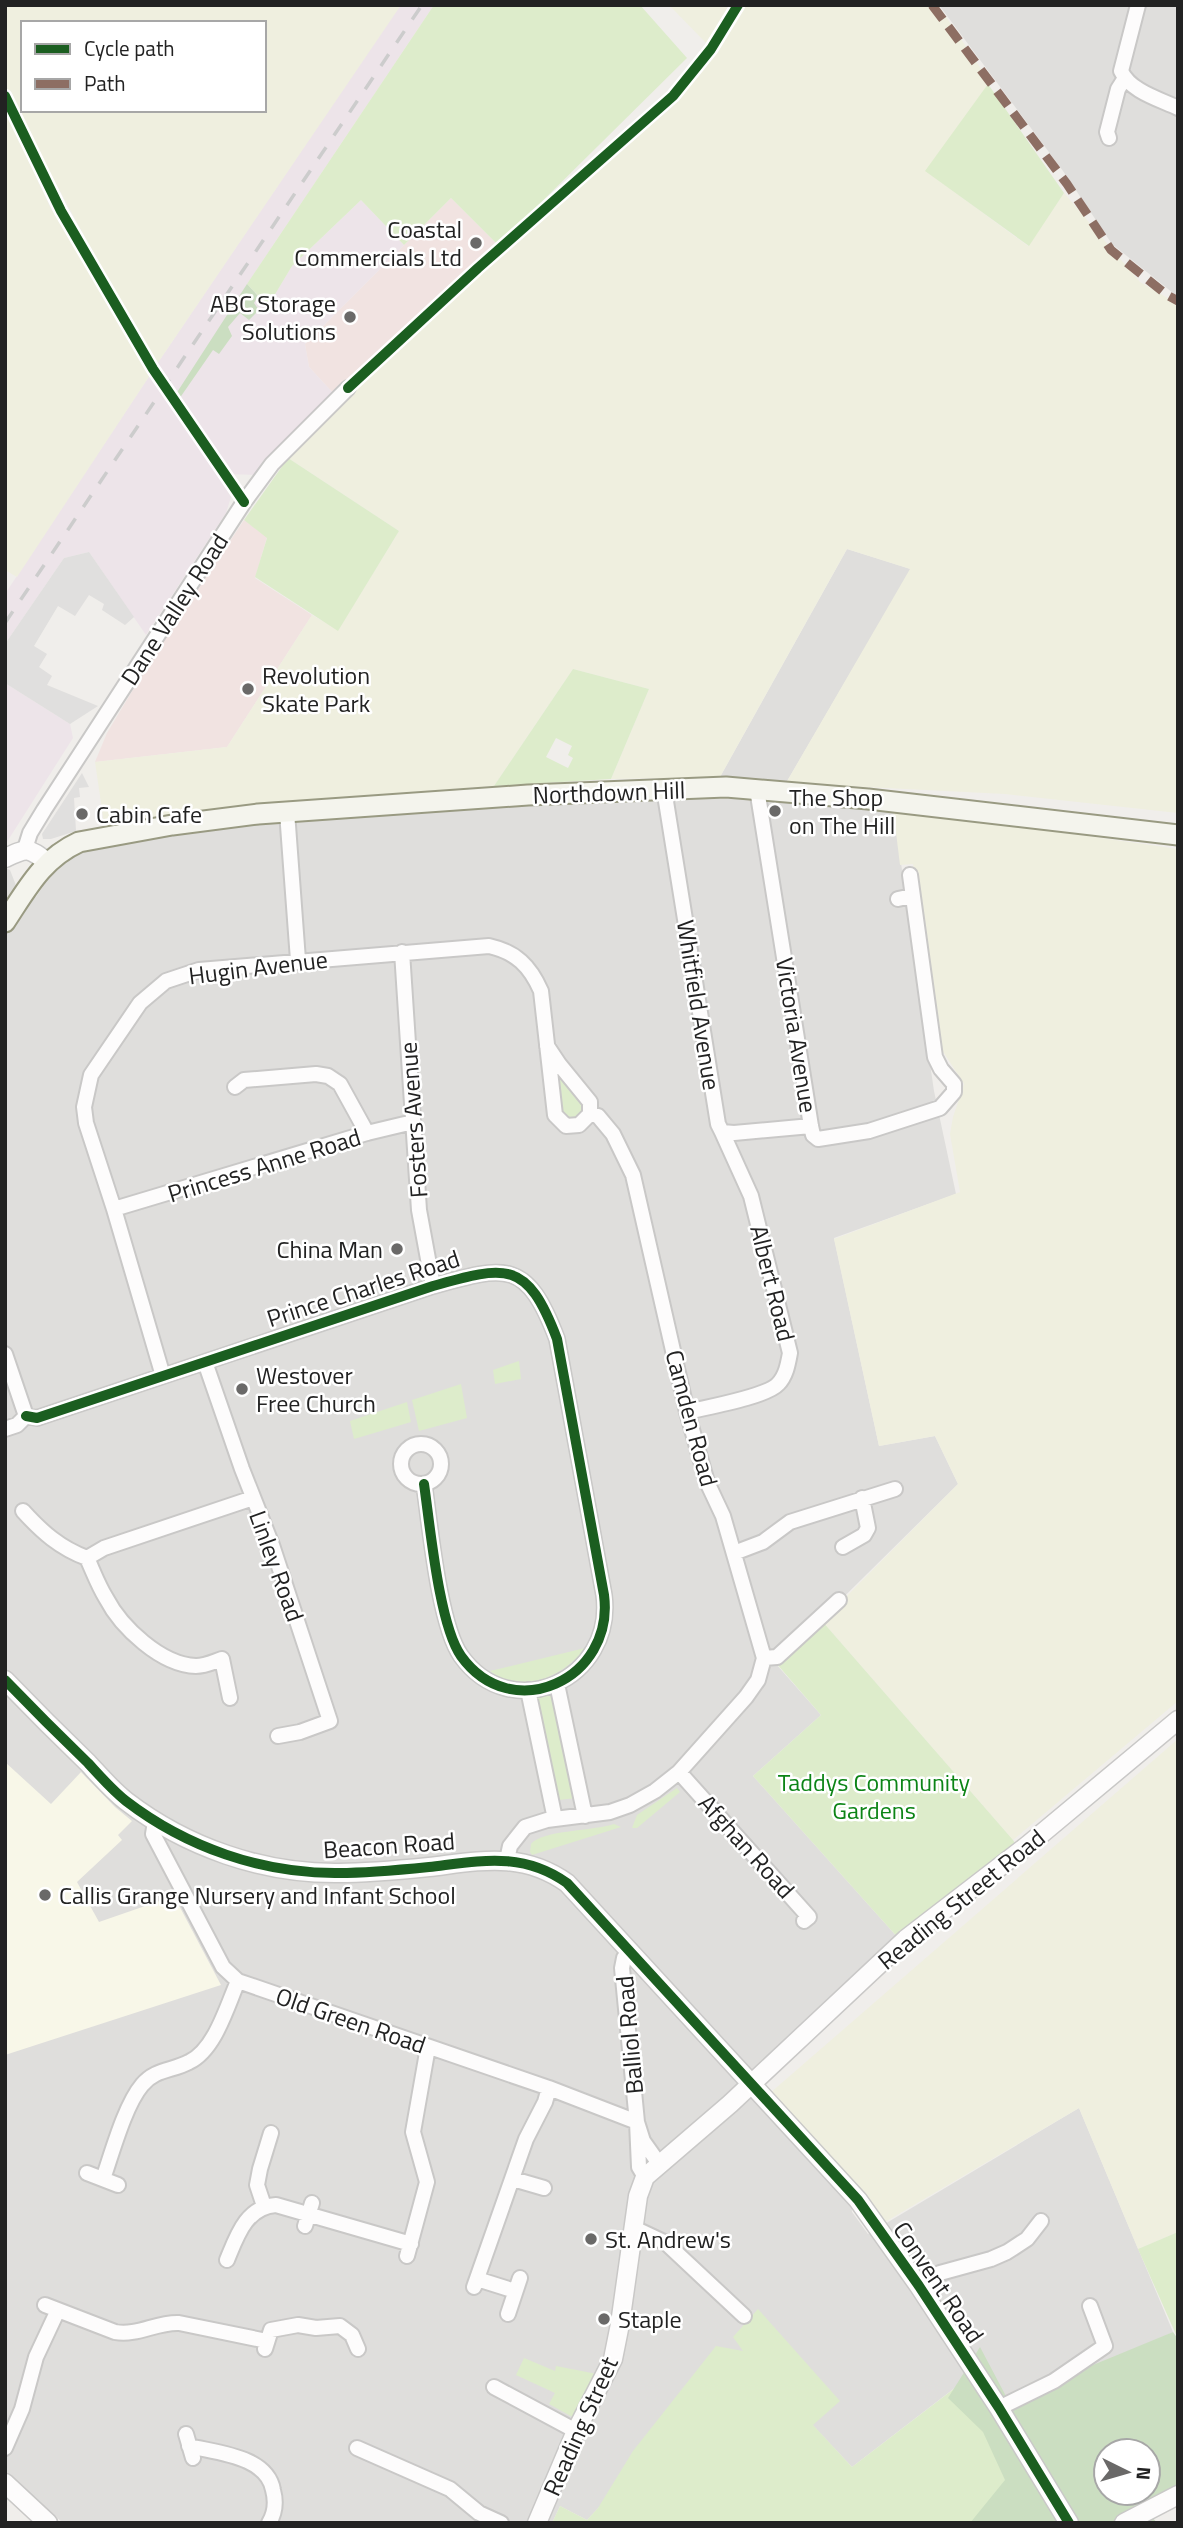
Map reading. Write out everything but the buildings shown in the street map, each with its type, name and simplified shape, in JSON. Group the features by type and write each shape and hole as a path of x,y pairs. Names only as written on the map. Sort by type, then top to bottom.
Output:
{"main road":[{"name":"Northdown Hill","path":"47,862 62,850 79,842 221,818 528,795 664,789 757,789 1013,814 1178,835"},
{"path":"5,922 47,862"}],"street":[{"path":"1135,6 1121,71 1132,86 1178,108"},
{"path":"1110,138 1107,132 1118,89 1125,78"},
{"name":"Dane Valley Road","path":"25,849 30,833 44,810 244,502 272,464 348,388"},
{"name":"Whitfield Avenue","path":"664,789 718,1124 722,1132"},
{"name":"Victoria Avenue","path":"757,789 811,1126 813,1135 818,1139 869,1131 940,1108 954,1093 954,1084 935,1057 905,898 910,875"},
{"path":"287,812 298,960"},
{"path":"5,858 25,849 31,850 47,862"},
{"name":"Hugin Avenue","path":"163,1376 86,1123 84,1107 92,1075 140,1003 166,981 199,970 298,960 489,946 502,949 526,965 541,991 555,1115 566,1125 572,1126 584,1122 590,1114"},
{"name":"Fosters Avenue","path":"402,952 419,1210 433,1286"},
{"path":"547,1046 588,1098 590,1114"},
{"path":"235,1087 244,1080 316,1074 328,1076 340,1084 367,1133"},
{"name":"Camden Road","path":"590,1114 598,1116 613,1134 634,1175 687,1412 707,1482 723,1516 764,1658"},
{"name":"Princess Anne Road","path":"114,1209 367,1133 413,1122"},
{"path":"722,1132 811,1126"},
{"name":"Albert Road","path":"687,1412 760,1394 777,1386 786,1371 790,1353 751,1196 722,1132"},
{"name":"Prince Charles Road","path":"26,1416 37,1418 477,1273 492,1271 508,1274 525,1282 536,1293 547,1312 557,1339 605,1606 603,1628 596,1648 575,1673 543,1687"},
{"path":"5,1354 26,1416 17,1425 5,1429"},
{"name":"Linley Road","path":"205,1362 272,1545 330,1721 300,1732 278,1736"},
{"path":"424,1483 436,1565 455,1646 467,1664 484,1678 504,1687 543,1687"},
{"path":"734,1553 763,1542 790,1522 895,1489"},
{"path":"87,1558 104,1548 253,1498"},
{"path":"843,1547 864,1535 868,1528 862,1498"},
{"path":"23,1511 43,1533 68,1550 87,1558 107,1601 144,1643 184,1664 205,1665 222,1659 230,1698"},
{"path":"507,1860 510,1846 525,1827 630,1805 655,1791 679,1772 746,1697 758,1680 764,1658 776,1657 839,1600"},
{"name":"Beacon Road","path":"5,1680 123,1799 155,1822 206,1848 282,1869 309,1872 363,1873 466,1861 507,1860 540,1868 567,1883 749,2084"},
{"path":"543,1687 585,1816"},
{"path":"543,1687 555,1819"},
{"name":"Reading Street Road","path":"749,2084 906,1939 1028,1845 1178,1720"},
{"name":"Afghan Road","path":"679,1772 809,1917 804,1921"},
{"path":"103,2179 134,2096 148,2078 157,2072 187,2063 207,2048 238,1981 223,1968 169,1867 153,1834 155,1822"},
{"name":"Balliol Road","path":"630,1950 624,1958 622,1968 639,2167 645,2177"},
{"name":"Old Green Road","path":"238,1981 549,2088 637,2122"},
{"path":"226,2252 244,2222 264,2206 276,2205 409,2250 427,2182 412,2132 428,2048"},
{"path":"645,2177 730,2104 749,2084"},
{"name":"Convent Road","path":"749,2084 858,2200 919,2286 999,2408 1069,2523"},
{"path":"508,2314 518,2285 476,2283 526,2139 545,2102 549,2088"},
{"name":"Balliol Road","path":"637,2122 643,2141 660,2165"},
{"path":"264,2139 257,2185 264,2206"},
{"path":"88,2174 118,2185"},
{"name":"Reading Street","path":"537,2523 576,2431 612,2359 620,2324 638,2196 645,2177"},
{"path":"513,2179 544,2188"},
{"path":"919,2286 940,2273 1007,2252 1027,2239 1041,2221"},
{"path":"634,2228 666,2243 744,2316"},
{"path":"999,2408 1054,2381 1105,2346 1090,2306"},
{"path":"5,2448 22,2409 51,2308 126,2334 167,2322 268,2340 298,2325 316,2328 340,2326 352,2335 358,2349"},
{"path":"494,2387 576,2431"},
{"path":"189,2446 247,2461 264,2472 272,2483 275,2500 273,2517 269,2523"},
{"path":"357,2448 450,2489 479,2513 501,2523"},
{"path":"5,2483 48,2523"},
{"path":"1125,2523 1178,2495"}],"shaded area":[{"path":"400,5 434,5 247,284 268,306 292,266 361,200 404,245 305,344 309,367 334,394 257,475 227,474 155,367"},
{"path":"939,5 1178,5 1178,297 1112,244 1063,171"},
{"path":"451,198 498,245 352,381 334,394 309,367 305,344"},
{"path":"152,372 231,497 226,513 146,635 89,552 64,558 5,644 5,594"},
{"path":"244,520 267,537 255,578 312,615 227,747 95,762 107,733 149,663"},
{"path":"847,549 911,569 786,783 720,777"},
{"path":"89,552 134,617 125,625 102,610 104,604 89,595 75,616 58,606 34,646 47,654 39,667 52,676 47,685 98,706 70,724 5,683 5,644 64,558"},
{"path":"5,683 70,724 73,738 5,845"},
{"path":"82,773 89,787 79,788 80,797 74,798 76,831 43,839 42,834"},
{"path":"673,799 767,799 893,808 934,1091 956,1194 834,1238 879,1446 935,1436 958,1484 776,1664 821,1715 753,1776 900,1940 754,2069 755,2101 851,2202 852,2212 868,2234 1079,2108 1173,2332 1007,2416 978,2370 852,2467 744,2352 587,2520 560,2506 552,2523 63,2523 5,2471 5,868 10,870 17,888 36,897 53,871 71,856 93,847 303,817"},
{"name":"Callis Grange Nursery and Infant School","path":"5,1762 51,1804 81,1772 132,1821 118,1835 122,1840 77,1882 99,1922 174,1896 221,1985 5,2055"}],"green space":[{"path":"5,5 401,5 155,367 5,89"},
{"path":"434,5 640,5 687,58 498,245 451,198 404,245 361,200 292,266 268,306 247,284"},
{"path":"669,5 729,5 707,44"},
{"path":"743,5 938,5 990,82 926,171 1028,246 1064,193 1140,282 1178,304 1178,813 1005,794 786,783 910,569 847,549 720,777 611,779 649,689 573,669 494,786 289,801 104,823 95,762 227,747 312,615 338,630 399,531 288,458 291,445 463,288 671,108 711,58"},
{"path":"988,84 1064,193 1029,246 925,171"},
{"path":"5,111 51,209 152,372 17,577 5,570"},
{"path":"247,284 258,296 254,303 259,310 249,320 240,313 228,327 232,336 219,354 213,350 177,402 174,397"},
{"path":"288,458 399,531 338,631 255,577 267,538 244,520"},
{"path":"573,669 649,689 611,779 494,786","holes":["556,738 572,746 568,755 573,758 568,768 546,757"]},
{"path":"893,808 1178,849 1178,1701 1013,1840 822,1621 958,1484 935,1436 879,1446 834,1239 960,1192 950,1134 964,1084 942,1050 913,864 900,865"},
{"path":"555,1067 586,1107 577,1121 561,1118"},
{"path":"519,1361 521,1379 495,1384 493,1370"},
{"path":"461,1384 467,1418 419,1431 412,1400"},
{"path":"407,1402 411,1422 354,1439 350,1421"},
{"name":"Taddys Community Gardens","path":"822,1621 1018,1848 900,1940 753,1776 821,1715 776,1663"},
{"path":"585,1648 566,1667 541,1679 515,1682 490,1671"},
{"path":"547,1692 552,1695 576,1798 559,1800 536,1701 538,1695"},
{"path":"1178,1739 1178,2232 1138,2249 1079,2108 885,2222 862,2193 769,2094"},
{"path":"677,1788 680,1792 637,1828 632,1828 637,1815"},
{"path":"614,1824 621,1827 532,1855 530,1852 531,1844 546,1836"},
{"path":"1178,2232 1178,2339 1138,2249"},
{"path":"758,2309 840,2401 813,2425 852,2467 968,2378 1033,2476 970,2523 552,2523 560,2506 587,2520 598,2508 633,2451 716,2346 743,2351 733,2337"},
{"path":"1173,2332 1178,2339 1178,2489 1162,2497 1162,2437 1092,2437 1092,2507 1144,2507 1157,2523 970,2523 1005,2480 983,2432 948,2398 980,2347 1008,2400"},
{"path":"524,2358 555,2371 556,2366 597,2374 576,2419 549,2404 555,2393 516,2375"}],"railway":[{"path":"5,623 422,5"}],"marked path":[{"path":"932,5 1067,184 1111,250 1178,301"}],"cycle path":[{"path":"348,388 478,268 673,96 711,49 738,5"},
{"path":"5,96 61,211 153,369 244,502"},
{"path":"26,1416 37,1418 433,1286 479,1274 512,1275 524,1282 535,1294 557,1339 604,1595 603,1625 593,1650 577,1670 556,1684 532,1690 506,1688 482,1677 461,1656 453,1641 441,1599 424,1484"},
{"path":"5,1680 126,1801 174,1832 226,1855 282,1869 339,1873 466,1862 517,1862 534,1866 567,1883 858,2200 919,2286 999,2408 1069,2523"}],"place":[{"name":"Coastal Commercials Ltd","path":"476,243"},
{"name":"ABC Storage Solutions","path":"350,317"},
{"name":"Revolution Skate Park","path":"248,689"},
{"name":"The Shop on The Hill","path":"775,811"},
{"name":"Cabin Cafe","path":"82,814"},
{"name":"China Man","path":"397,1249"},
{"name":"Westover Free Church","path":"242,1389"},
{"name":"Callis Grange Nursery and Infant School","path":"45,1895"},
{"name":"St. Andrew's","path":"591,2239"},
{"name":"Staple","path":"604,2319"}]}
